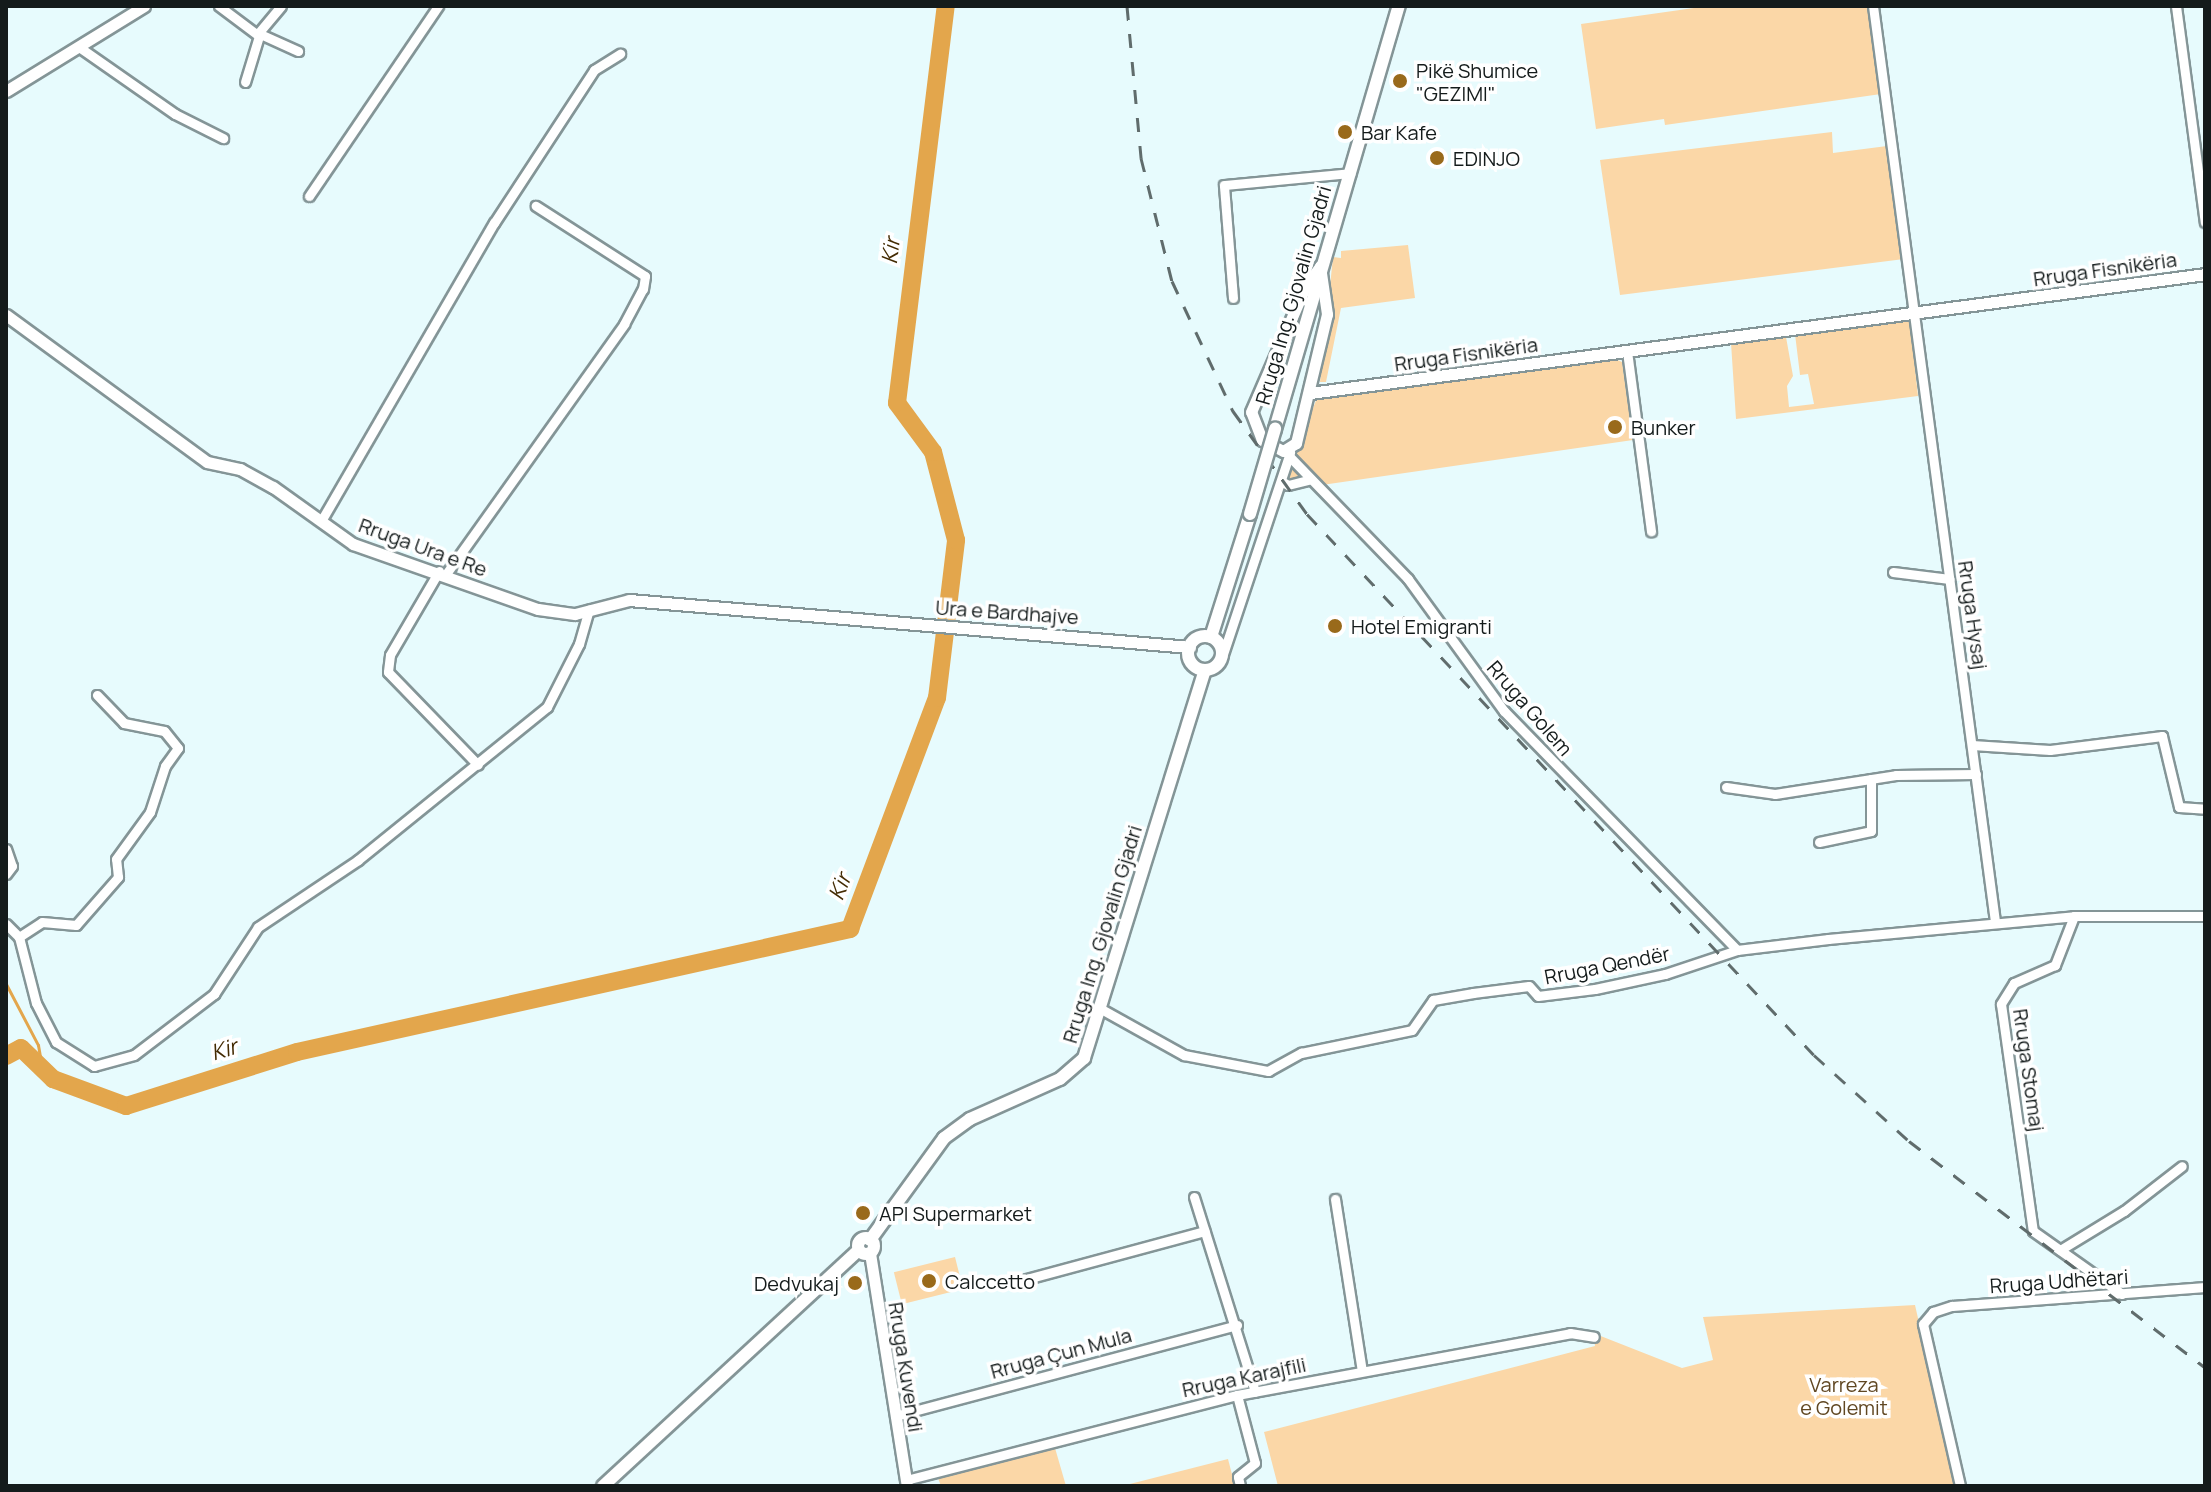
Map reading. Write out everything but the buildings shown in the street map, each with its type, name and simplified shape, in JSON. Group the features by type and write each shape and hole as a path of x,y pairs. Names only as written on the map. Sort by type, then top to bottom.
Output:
{"main road":[{"name":"Rruga Ing. Gjovalin Gjadri","path":"1211,637 1399,6"},
{"path":"1201,637 1211,637 1222,649 1222,657 1205,670 1194,665 1190,647 1201,637"},
{"name":"Rruga Ing. Gjovalin Gjadri","path":"603,1486 866,1247 892,1214 918,1167 956,1128 1074,1069 1103,1010 1205,670"}],"street":[{"path":"6,91 144,6"},
{"path":"219,6 258,33 298,51"},
{"path":"245,82 258,33 281,6"},
{"path":"309,196 438,6"},
{"path":"1873,6 1914,313"},
{"path":"2176,6 2205,222"},
{"path":"79,47 175,114 223,138"},
{"path":"321,521 494,223 594,70 620,54"},
{"name":"Rruga Ing. Gjovalin Gjadri","path":"1233,298 1224,185 1350,173"},
{"path":"478,765 388,672 390,655 443,572 624,324 643,289 645,276 536,206"},
{"path":"1222,657 1310,393 1327,314 1320,266"},
{"path":"1290,453 1267,445 1251,412 1305,287 1320,266"},
{"name":"Rruga Fisnikëria","path":"1310,393 2205,274"},
{"name":"Rruga Hysaj","path":"1914,313 1995,921"},
{"name":"Rruga Ura e Re","path":"6,315 207,462 240,469 353,544 443,572 559,615 629,600 843,617"},
{"path":"1627,351 1651,531"},
{"name":"Rruga Golem","path":"1290,453 1308,480 1408,579 1504,711 1737,950"},
{"path":"1281,481 1288,485 1308,480"},
{"path":"1893,572 1950,579"},
{"path":"6,924 19,937 36,1003 56,1042 94,1066 123,1061 175,1028 214,994 258,927 358,860 547,707 579,644 589,609"},
{"name":"Ura e Bardhajve","path":"843,617 1190,647"},
{"path":"19,937 52,920 76,925 118,877 116,859 150,812 165,766 178,748 164,731 124,723 97,695"},
{"path":"1972,745 2050,750 2162,736 2179,807 2205,809"},
{"path":"1726,787 1775,794 1871,779 1976,774"},
{"path":"1819,842 1871,831 1871,779"},
{"path":"6,849 12,859 6,874"},
{"name":"Rruga Qendër","path":"1103,1010 1184,1055 1268,1071 1301,1053 1412,1030 1433,1000 1529,986 1538,996 1595,989 1665,974 1737,950 1995,921 2074,916 2205,916"},
{"name":"Rruga Stomaj","path":"2074,916 2055,965 2014,983 2001,1004 2033,1231 2122,1294"},
{"path":"2060,1250 2124,1211 2182,1166"},
{"path":"1194,1197 1237,1325 1255,1392"},
{"path":"1335,1199 1362,1371"},
{"path":"1023,1280 1205,1231"},
{"name":"Rruga Kuvendi","path":"866,1247 906,1483"},
{"name":"Rruga Udhëtari","path":"1960,1486 1921,1324 1933,1312 1952,1306 2205,1287"},
{"name":"Rruga Çun Mula","path":"895,1416 1237,1325"},
{"name":"Rruga Karajfili","path":"906,1483 1237,1395 1570,1333 1594,1337"},
{"path":"1237,1395 1255,1463 1238,1477 1240,1486"}],"green space":[{"path":"1708,6 1868,6 1881,94 1665,125 1664,119 1596,129 1581,24"},
{"path":"1832,132 1833,153 1887,146 1904,259 1620,295 1600,160"},
{"path":"1408,245 1415,298 1341,308 1326,382 1320,382 1333,257 1341,258 1341,251"},
{"path":"1910,321 1918,396 1736,419 1731,343 1786,337 1793,376 1787,386 1789,407 1814,404 1808,374 1800,375 1795,334"},
{"path":"1611,357 1622,362 1633,440 1315,486 1285,478 1317,398"},
{"name":"Calccetto","path":"955,1257 963,1289 902,1304 894,1272"},
{"name":"Varreza e Golemit","path":"1915,1305 1956,1486 1278,1486 1264,1432 1595,1346 1593,1333 1682,1368 1713,1360 1703,1317"},
{"path":"1055,1448 1066,1486 941,1486 938,1478"},
{"path":"1228,1459 1235,1486 1122,1486"}],"waterway":[{"name":"Kir","path":"6,1056 21,1048 53,1079 126,1106 297,1052 850,929 937,698 956,540 933,452 897,403 946,6"},
{"path":"6,984 38,1045 42,1068"}],"railway":[{"path":"1127,6 1141,158 1172,281 1233,411 1307,514 1814,1055 1909,1141 2205,1367"}],"place":[{"name":"Pikë Shumice \"GEZIMI\"","path":"1400,81"},
{"name":"Bar Kafe","path":"1345,132"},
{"name":"EDINJO","path":"1437,158"},
{"name":"Bunker","path":"1615,427"},
{"name":"Hotel Emigranti","path":"1335,626"},
{"name":"API Supermarket","path":"863,1213"},
{"name":"Calccetto","path":"929,1281"},
{"name":"Dedvukaj","path":"855,1283"}]}
